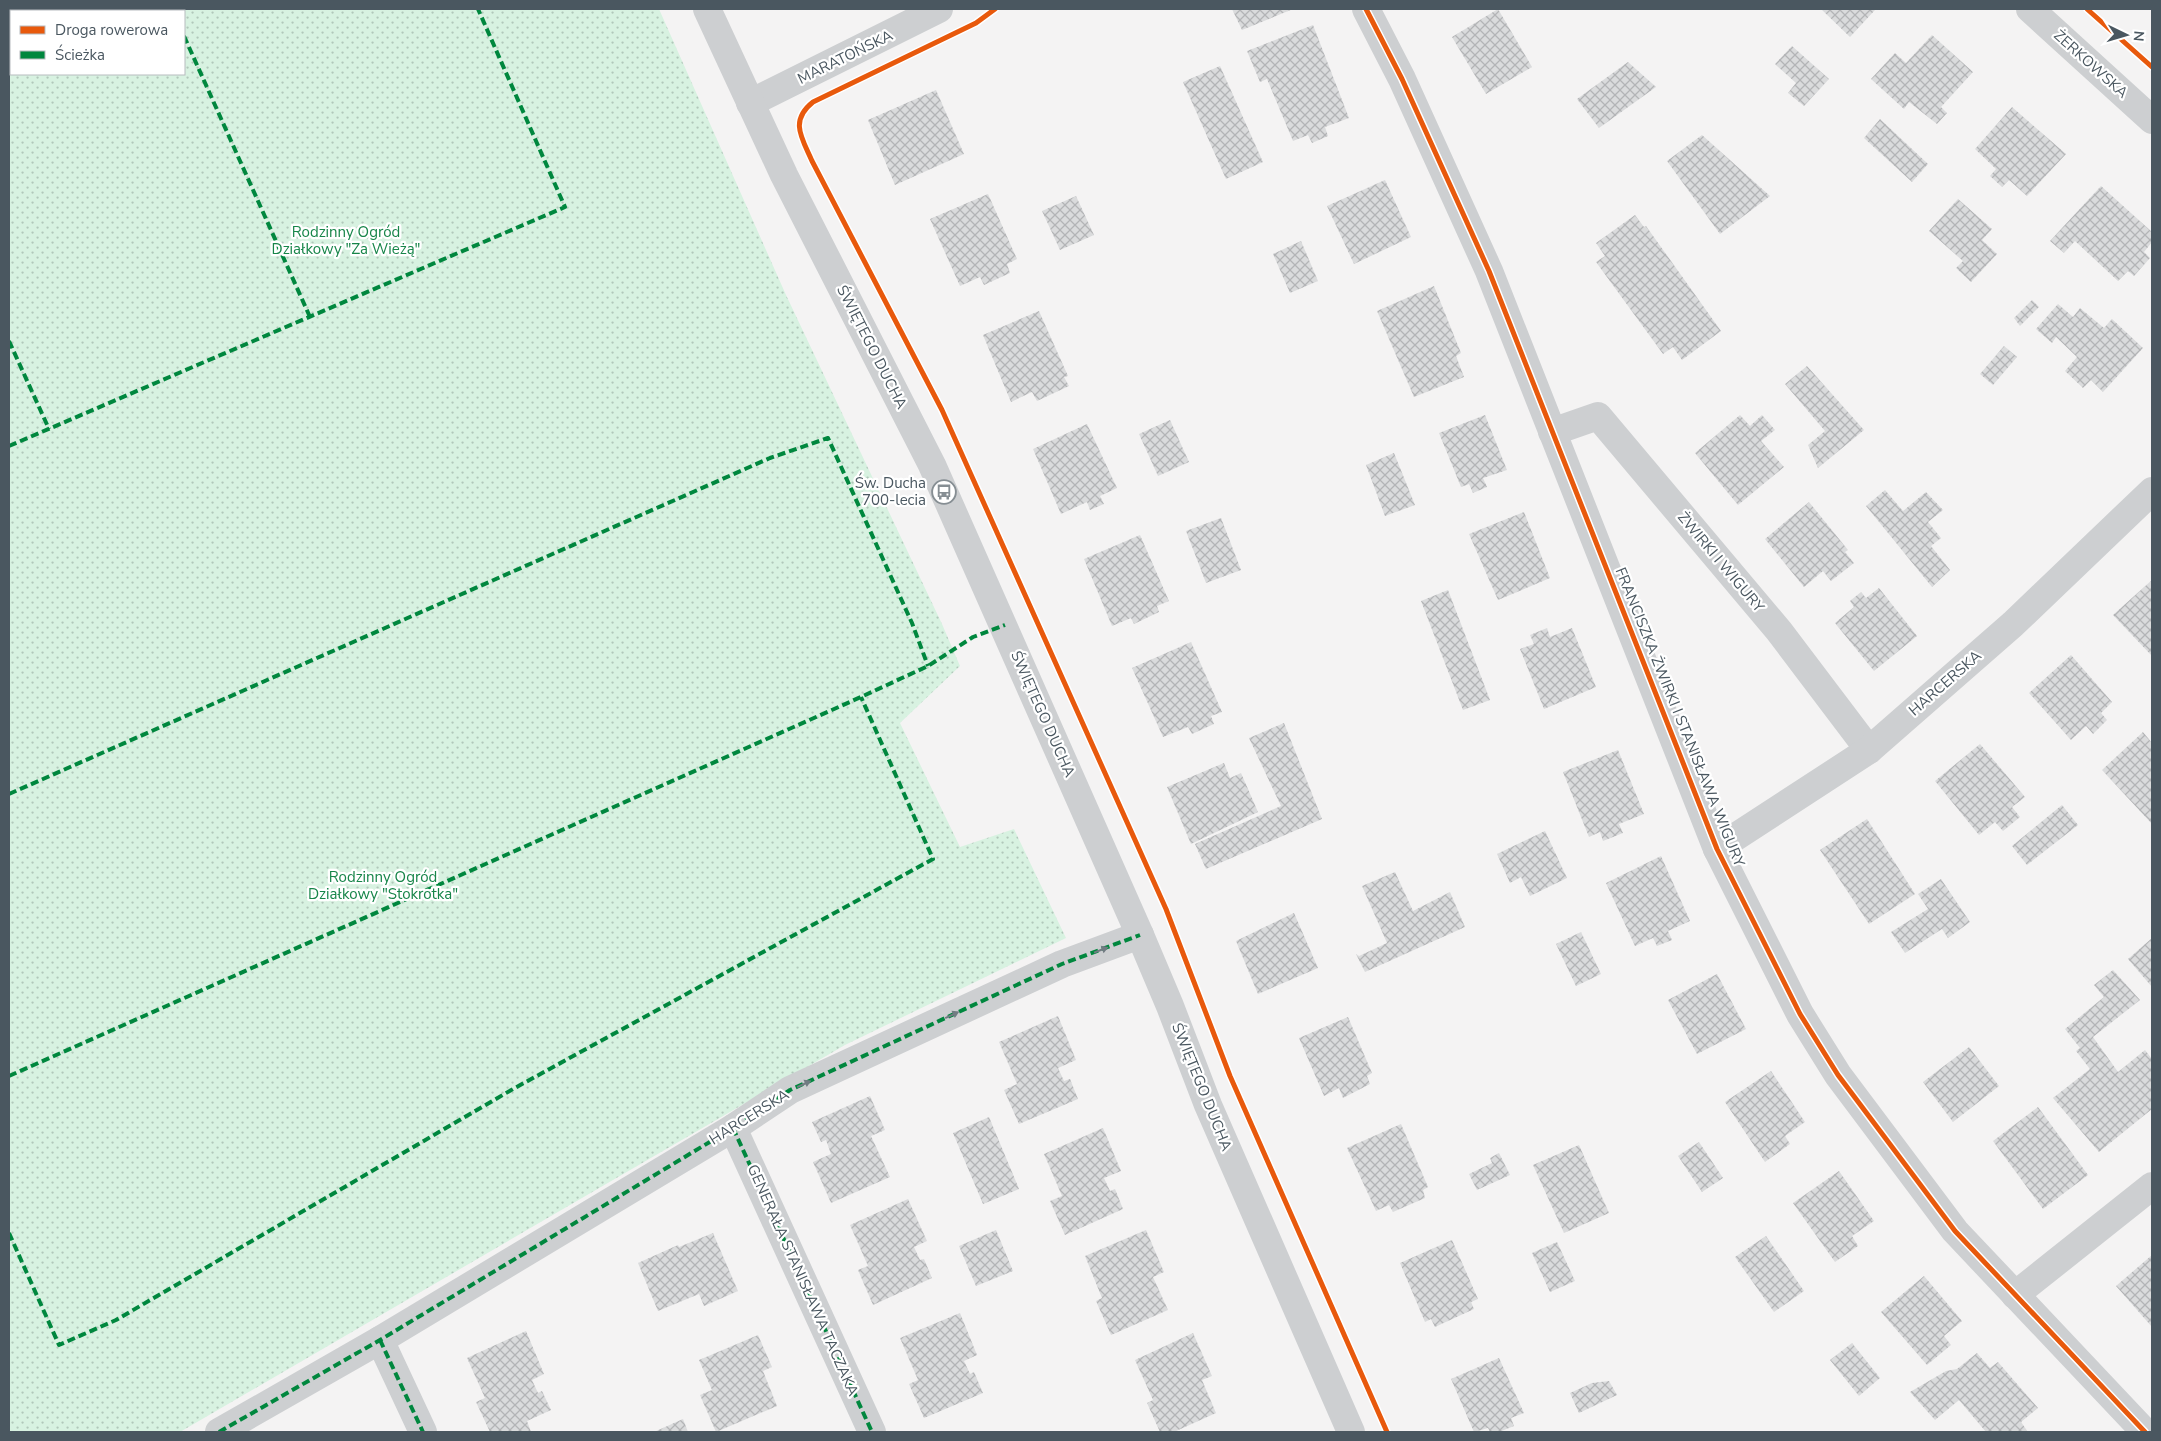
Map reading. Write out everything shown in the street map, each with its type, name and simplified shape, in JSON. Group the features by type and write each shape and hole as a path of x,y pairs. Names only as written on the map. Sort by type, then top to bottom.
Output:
{"street":[{"name":"ŚWIĘTEGO DUCHA","path":"707,9 784,175 932,465 1140,935 1208,1105 1351,1432"},
{"name":"MARATOŃSKA","path":"750,103 939,9"},
{"name":"FRANCISZKA ŻWIRKI I STANISŁAWA WIGURY","path":"1366,9 1402,79 1488,271 1717,848 1800,1014 1838,1075 1955,1231 2145,1432"},
{"name":"ŻERKOWSKA","path":"2030,9 2152,120"},
{"name":"ŻWIRKI I WIGURY","path":"1552,432 1598,416 1779,631 1869,750"},
{"name":"HARCERSKA","path":"1717,848 1869,750 2013,624 2152,491"},
{"name":"HARCERSKA","path":"219,1432 380,1340 734,1128 790,1090 1062,964 1140,935"},
{"name":"GENERAŁA STANISŁAWA TACZAKA","path":"734,1128 872,1432"},
{"path":"2015,1295 2152,1186"},
{"path":"380,1340 423,1432"}],"green space":[{"name":"Rodzinny Ogród Działkowy \"Stokrotka\"","path":"9,9 659,9 786,295 942,624 960,666 900,723 960,847 1014,829 1066,938 845,1045 180,1432 9,1432"}],"building":[{"path":"1232,9 1293,9 1242,30"},
{"path":"1498,9 1532,67 1486,94 1452,37"},
{"path":"1821,9 1874,9 1875,10 1850,37"},
{"path":"1313,25 1349,118 1325,127 1328,136 1312,143 1308,135 1293,141 1267,79 1260,82 1247,51"},
{"path":"1932,35 1973,72 1941,107 1947,113 1937,124 1909,102 1904,109 1871,79 1895,53 1906,63"},
{"path":"1792,46 1829,79 1804,106 1788,93 1796,83 1775,64"},
{"path":"1628,62 1656,87 1599,128 1577,99"},
{"path":"1220,66 1263,162 1226,179 1183,82"},
{"path":"936,90 964,154 895,185 868,120"},
{"path":"2012,107 2066,154 2027,196 2009,180 2002,187 1990,176 1996,169 1975,149"},
{"path":"1880,119 1928,164 1912,182 1864,138"},
{"path":"1702,135 1770,196 1720,234 1667,161"},
{"path":"1385,180 1411,237 1354,264 1327,206"},
{"path":"2101,186 2152,232 2152,242 2144,252 2150,258 2134,276 2128,271 2118,281 2075,241 2064,253 2050,241"},
{"path":"988,194 1017,259 1007,264 1010,273 984,285 980,277 960,286 930,219"},
{"path":"1076,196 1094,235 1060,250 1042,211"},
{"path":"1958,199 1992,229 1982,240 1997,254 1971,282 1956,268 1963,261 1929,231"},
{"path":"1635,215 1644,227 1646,226 1721,331 1682,360 1673,347 1663,354 1596,262 1605,256 1596,243"},
{"path":"1301,241 1318,281 1290,293 1273,254"},
{"path":"1434,286 1461,353 1456,356 1464,377 1414,397 1377,311"},
{"path":"2032,300 2039,307 2020,326 2014,318"},
{"path":"2058,304 2073,317 2080,308 2104,328 2112,319 2143,348 2103,392 2091,380 2083,388 2065,371 2077,357 2056,337 2052,343 2036,329"},
{"path":"1039,311 1068,376 1064,377 1069,386 1037,401 1032,392 1011,402 983,335"},
{"path":"2004,346 2017,357 1993,385 1980,374"},
{"path":"1807,366 1864,430 1818,468 1808,445 1825,431 1785,384"},
{"path":"1485,415 1507,470 1483,478 1487,487 1473,493 1469,484 1461,487 1439,433"},
{"path":"1740,415 1750,426 1762,415 1775,430 1761,441 1784,467 1738,505 1695,453"},
{"path":"1170,420 1189,462 1158,476 1139,434"},
{"path":"1087,424 1117,488 1100,496 1104,504 1090,510 1087,502 1061,514 1033,449"},
{"path":"1394,453 1415,505 1385,516 1366,465"},
{"path":"1885,490 1903,511 1926,492 1943,510 1928,522 1941,538 1931,546 1950,570 1932,587 1866,506"},
{"path":"1809,502 1848,550 1845,552 1854,563 1831,581 1823,571 1804,587 1765,539"},
{"path":"1524,512 1550,578 1498,600 1469,534"},
{"path":"1221,518 1241,570 1206,583 1186,531"},
{"path":"1140,535 1169,601 1157,606 1159,612 1134,624 1131,618 1112,626 1084,559"},
{"path":"2152,580 2152,656 2113,615"},
{"path":"1879,588 1917,636 1874,671 1835,623 1854,607 1850,601 1861,592 1866,598"},
{"path":"1448,590 1490,700 1463,710 1421,601"},
{"path":"1547,628 1550,637 1572,628 1596,687 1544,709 1520,649 1534,644 1530,635"},
{"path":"1191,642 1222,712 1211,716 1214,724 1192,734 1188,727 1163,737 1132,668"},
{"path":"2071,655 2112,702 2101,713 2107,720 2093,734 2086,726 2071,740 2029,693"},
{"path":"1284,723 1322,819 1206,869 1195,844 1281,806 1249,738"},
{"path":"2143,732 2152,743 2152,824 2102,770"},
{"path":"1980,744 2025,797 2012,807 2020,817 2003,831 1995,822 1979,835 1935,781"},
{"path":"1618,750 1644,814 1619,824 1623,833 1603,841 1600,832 1589,837 1563,772"},
{"path":"1224,763 1230,778 1241,773 1258,812 1191,844 1167,787"},
{"path":"2062,805 2078,825 2027,865 2012,846"},
{"path":"1867,819 1915,894 1869,924 1820,850"},
{"path":"1545,831 1567,878 1530,896 1521,877 1510,883 1497,854"},
{"path":"1661,856 1690,921 1668,931 1672,940 1657,946 1653,938 1635,946 1606,883"},
{"path":"1395,872 1413,911 1450,892 1465,927 1365,972 1356,954 1359,956 1387,943 1362,886"},
{"path":"1941,879 1970,922 1948,938 1942,929 1905,953 1891,932 1928,909 1918,894"},
{"path":"1294,913 1318,968 1258,994 1236,941"},
{"path":"1581,932 1601,974 1576,986 1556,944"},
{"path":"2152,938 2152,987 2128,959"},
{"path":"2113,970 2140,1000 2093,1037 2118,1072 2145,1050 2152,1059 2152,1109 2099,1152 2053,1098 2090,1069 2076,1051 2080,1048 2065,1029 2104,997 2094,985"},
{"path":"1717,974 1746,1029 1697,1054 1668,1000"},
{"path":"1058,1016 1076,1060 1058,1068 1064,1081 1070,1079 1078,1099 1019,1124 1004,1090 1017,1084 999,1042"},
{"path":"1348,1017 1372,1073 1367,1076 1370,1084 1343,1098 1339,1088 1324,1096 1299,1038"},
{"path":"1969,1047 1999,1086 1953,1122 1923,1082"},
{"path":"1771,1071 1805,1122 1785,1136 1790,1144 1765,1162 1725,1102"},
{"path":"870,1096 885,1130 871,1136 890,1177 831,1203 813,1162 831,1154 826,1140 821,1142 812,1122"},
{"path":"2038,1107 2088,1175 2043,1209 1993,1141"},
{"path":"989,1117 1019,1189 983,1204 953,1133"},
{"path":"1401,1124 1428,1187 1423,1190 1425,1198 1393,1212 1389,1205 1376,1211 1347,1148"},
{"path":"1103,1128 1121,1171 1104,1178 1110,1191 1115,1189 1123,1209 1065,1235 1050,1201 1062,1196 1044,1154"},
{"path":"1699,1142 1723,1178 1702,1192 1678,1156"},
{"path":"1579,1145 1609,1213 1564,1233 1533,1165"},
{"path":"1499,1153 1510,1175 1477,1190 1469,1174 1492,1163 1490,1158"},
{"path":"1839,1171 1874,1221 1852,1236 1858,1246 1835,1262 1793,1203"},
{"path":"908,1199 927,1241 914,1247 920,1260 924,1259 932,1278 873,1305 858,1270 868,1266 850,1225"},
{"path":"996,1230 1013,1271 976,1286 959,1246"},
{"path":"1146,1230 1164,1272 1153,1277 1168,1310 1111,1335 1096,1301 1102,1298 1085,1256"},
{"path":"713,1233 738,1291 704,1306 699,1294 658,1311 638,1263 678,1245 679,1247"},
{"path":"1766,1236 1804,1291 1774,1312 1735,1257"},
{"path":"1452,1240 1478,1299 1471,1302 1474,1309 1435,1327 1431,1319 1425,1322 1400,1263"},
{"path":"1557,1242 1575,1281 1550,1292 1532,1253"},
{"path":"2152,1255 2152,1327 2116,1286"},
{"path":"1924,1276 1962,1321 1944,1336 1951,1345 1927,1365 1881,1312"},
{"path":"960,1313 977,1355 964,1361 970,1374 974,1372 983,1393 924,1418 909,1384 918,1380 900,1338"},
{"path":"526,1331 544,1374 532,1380 538,1393 542,1391 551,1410 527,1421 531,1432 490,1432 476,1402 485,1398 467,1358"},
{"path":"1193,1333 1212,1376 1202,1380 1216,1413 1174,1432 1160,1432 1147,1403 1153,1400 1135,1360"},
{"path":"758,1335 772,1367 763,1371 777,1406 716,1432 700,1395 712,1390 699,1360"},
{"path":"1852,1343 1880,1378 1859,1396 1830,1360"},
{"path":"1977,1353 1990,1368 1998,1362 2038,1408 2021,1422 2028,1432 1986,1432 1959,1400 1935,1420 1910,1392 1946,1371 1957,1369"},
{"path":"1499,1358 1524,1413 1511,1418 1514,1426 1499,1432 1490,1432 1488,1428 1474,1432 1451,1379"},
{"path":"1609,1381 1617,1395 1579,1413 1570,1393 1592,1383"},
{"path":"683,1419 688,1432 654,1432"}],"marked path":[{"path":"9,446 565,207 478,9"},
{"path":"185,38 310,317"},
{"path":"9,341 49,429"},
{"path":"9,794 770,458 828,438 912,623 928,666"},
{"path":"9,1076 861,697 928,666 973,637 1005,625"},
{"path":"9,1233 59,1345 116,1320 513,1089 933,859 861,697"},
{"path":"219,1432 380,1340 733,1128 790,1090 1062,964 1140,935"},
{"path":"733,1128 872,1432"},
{"path":"380,1340 423,1432"}],"cycle path":[{"path":"995,9 976,23 813,102 801,116 800,130 812,161 942,410 1166,909 1230,1076 1387,1432"},
{"path":"1366,9 1402,79 1489,271 1717,849 1800,1014 1838,1075 1955,1231 2145,1432"},
{"path":"2087,9 2152,67"}],"place":[{"name":"Św. Ducha 700-lecia","path":"944,492"}],"park label":[{"name":"Rodzinny Ogród Działkowy \"Za Wieżą\"","path":"346,240"}]}
